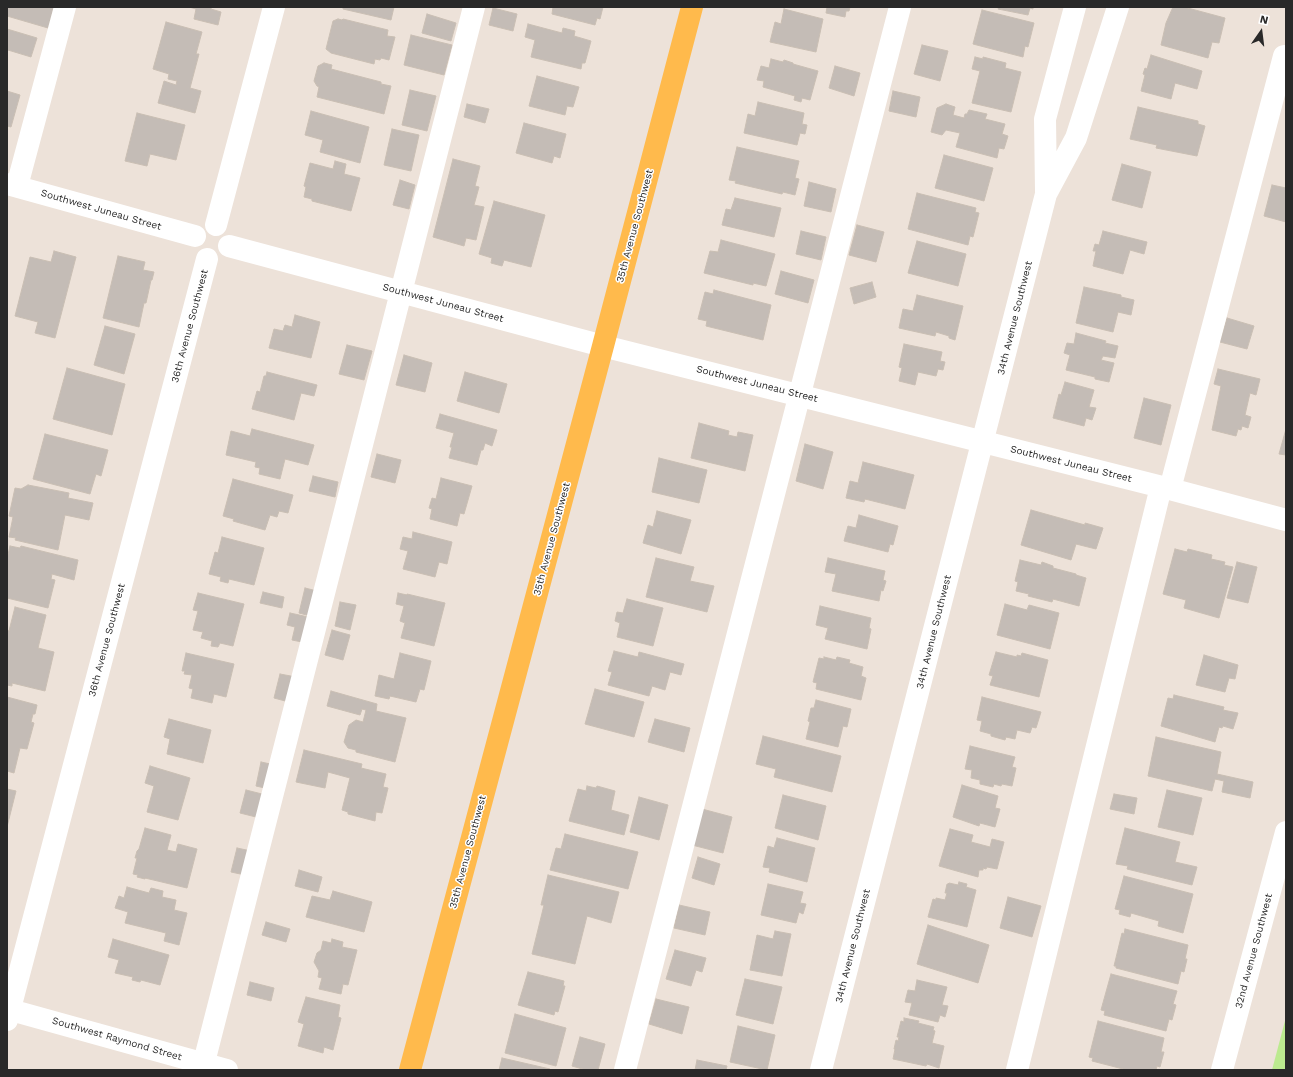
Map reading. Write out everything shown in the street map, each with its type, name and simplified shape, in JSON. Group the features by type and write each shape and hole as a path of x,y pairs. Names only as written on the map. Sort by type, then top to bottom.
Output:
{"main road":[{"name":"35th Avenue Southwest","path":"410,1070 692,7"}],"street":[{"path":"12,185 66,7"},
{"path":"216,225 274,7"},
{"path":"203,1067 474,7"},
{"path":"624,1070 900,7"},
{"name":"34th Avenue Southwest","path":"1046,194 1045,119 1075,7"},
{"name":"34th Avenue Southwest","path":"821,1070 1046,194 1076,138 1118,7"},
{"path":"1017,1070 1165,488 1284,56"},
{"name":"Southwest Juneau Street","path":"12,185 195,236"},
{"path":"210,224 216,225 226,232 229,237 229,246 225,254 220,258 215,260 207,259 198,255 195,250 193,245 195,236 199,229 204,226 210,224"},
{"name":"Southwest Juneau Street","path":"229,246 603,346 1286,520"},
{"name":"36th Avenue Southwest","path":"8,1013 207,259"},
{"name":"32nd Avenue Southwest","path":"1222,1070 1286,832"},
{"name":"Southwest Raymond Street","path":"8,1013 203,1067 227,1070"}],"green space":[{"path":"1286,1017 1286,1070 1272,1070"}],"building":[{"path":"7,7 54,7 48,28 7,16"},
{"path":"189,7 211,7 211,9 221,12 218,25 194,19 196,9"},
{"path":"343,7 394,7 391,20 343,9"},
{"path":"553,7 603,7 600,19 597,18 595,25 552,14"},
{"path":"827,7 850,7 849,11 846,11 845,17 826,13"},
{"path":"999,7 1033,7 1033,9 1030,8 1028,15 998,9"},
{"path":"1173,7 1184,7 1225,18 1219,43 1212,42 1208,58 1161,45 1166,23"},
{"path":"493,8 517,14 513,31 489,25"},
{"path":"784,9 823,19 816,52 770,42 775,22 781,24"},
{"path":"982,10 1034,23 1028,47 1025,46 1023,57 973,44"},
{"path":"427,14 456,23 451,41 422,33"},
{"path":"338,19 388,30 387,36 395,37 389,60 381,58 380,60 375,59 374,64 331,53 326,49 333,21"},
{"path":"166,22 202,32 196,54 199,54 190,88 201,91 195,113 158,103 164,81 176,85 177,81 168,79 169,74 153,69"},
{"path":"528,24 562,33 563,28 575,31 574,36 591,41 585,63 582,63 581,69 531,57 535,40 525,37"},
{"path":"7,29 37,38 31,57 8,50 7,53"},
{"path":"411,35 452,45 444,75 404,65"},
{"path":"922,45 948,51 940,81 914,74"},
{"path":"1151,55 1202,71 1197,89 1175,83 1171,99 1141,91 1145,75 1143,74 1145,68 1147,69"},
{"path":"975,57 983,59 983,57 1006,63 1005,68 1021,72 1011,112 972,103 980,71 972,69"},
{"path":"771,59 783,62 784,60 818,71 810,100 802,98 801,102 794,100 795,96 763,87 764,81 757,80 761,66 769,68"},
{"path":"324,63 332,65 331,69 391,86 384,114 317,97 319,87 314,81 318,66"},
{"path":"835,66 860,73 854,96 829,88"},
{"path":"537,76 579,87 573,107 567,106 565,115 529,106"},
{"path":"410,90 436,96 427,131 402,125"},
{"path":"7,91 20,95 11,127 7,126"},
{"path":"893,91 920,97 916,117 889,111"},
{"path":"758,102 804,113 802,124 807,125 805,134 800,133 797,145 744,133 748,114 755,116"},
{"path":"467,104 489,109 485,123 464,117"},
{"path":"946,104 955,107 953,115 964,118 965,114 967,114 969,110 987,114 985,119 1005,124 1002,134 1008,136 1004,149 999,148 997,158 956,147 960,133 946,130 942,135 931,132 937,108"},
{"path":"1138,107 1198,121 1198,124 1205,126 1197,156 1156,148 1157,145 1130,139"},
{"path":"311,111 369,127 360,163 320,152 323,140 305,135"},
{"path":"137,113 185,125 176,160 150,154 147,166 125,161"},
{"path":"524,123 566,134 560,158 554,156 552,163 516,153"},
{"path":"392,129 419,135 411,171 384,165"},
{"path":"737,147 799,161 795,178 799,179 795,195 783,192 782,194 735,183 736,181 729,180"},
{"path":"944,155 993,168 984,201 935,188"},
{"path":"453,159 480,166 475,186 479,187 474,205 484,207 476,240 466,238 464,246 433,237"},
{"path":"335,161 346,164 344,174 360,178 351,211 312,201 312,199 304,197 306,187 304,186 310,163 333,169"},
{"path":"1122,164 1151,172 1142,208 1112,200"},
{"path":"400,180 415,185 409,209 393,205"},
{"path":"809,182 836,189 831,212 804,206"},
{"path":"1272,185 1286,188 1286,222 1264,216"},
{"path":"917,193 976,208 975,212 979,213 973,237 970,236 968,245 908,229"},
{"path":"735,198 781,208 774,237 722,225 726,209 731,210"},
{"path":"494,201 545,215 531,267 504,260 502,266 491,263 492,258 479,254"},
{"path":"857,225 884,232 876,262 849,255"},
{"path":"801,231 826,237 821,260 796,254"},
{"path":"1103,231 1147,242 1144,254 1130,250 1123,274 1093,266 1096,251 1093,251 1095,244 1099,245"},
{"path":"721,240 775,254 766,286 753,283 753,285 704,273 710,251 718,252"},
{"path":"917,241 966,254 958,286 908,273"},
{"path":"54,251 76,257 55,338 35,333 38,322 15,316 30,257 51,262"},
{"path":"118,256 145,262 143,270 154,272 146,303 144,303 139,327 103,318"},
{"path":"781,271 814,280 808,303 775,294"},
{"path":"872,282 876,297 854,304 850,288"},
{"path":"1084,287 1121,295 1121,297 1134,300 1131,315 1118,312 1113,332 1076,323"},
{"path":"714,290 771,305 763,340 706,326 707,321 698,319 705,292 713,294"},
{"path":"917,295 963,306 955,340 949,338 949,336 936,332 935,336 899,328 903,309 913,311"},
{"path":"295,315 320,322 311,358 269,348 274,329 283,331 285,325 292,327"},
{"path":"1227,318 1254,326 1247,349 1220,342"},
{"path":"105,326 135,334 124,374 94,365"},
{"path":"1076,333 1106,341 1105,343 1118,346 1115,358 1103,356 1101,360 1114,363 1109,382 1066,370 1070,355 1064,353 1067,343 1074,344"},
{"path":"904,344 942,352 940,361 945,362 943,370 938,369 936,376 918,372 915,385 899,381 902,368 899,367"},
{"path":"347,345 372,351 364,380 339,374"},
{"path":"404,355 432,363 425,392 396,385"},
{"path":"67,368 125,384 112,435 53,419"},
{"path":"1218,369 1260,379 1256,395 1250,393 1245,415 1251,417 1248,428 1242,426 1241,430 1238,429 1236,436 1212,430 1221,386 1214,384"},
{"path":"267,372 317,385 314,396 301,393 294,420 252,409 257,391 260,392 264,376 266,376"},
{"path":"465,372 507,384 499,413 457,401"},
{"path":"1065,382 1094,390 1089,407 1096,408 1092,420 1086,418 1084,426 1053,418 1059,394 1061,395"},
{"path":"1144,398 1171,405 1161,445 1134,438"},
{"path":"440,414 497,430 492,446 485,443 483,450 481,450 477,465 449,458 454,433 436,428"},
{"path":"699,423 729,431 728,435 737,437 738,432 753,435 745,471 691,458"},
{"path":"252,429 314,445 308,465 285,459 280,479 259,474 260,468 255,467 256,462 226,455 231,431 250,436"},
{"path":"1286,429 1286,455 1279,454"},
{"path":"45,434 108,450 101,476 96,474 90,494 33,479"},
{"path":"805,444 833,452 823,489 796,481"},
{"path":"377,454 401,460 395,483 371,477"},
{"path":"659,458 707,470 699,503 652,492"},
{"path":"863,462 914,475 905,509 865,499 864,502 846,498 850,481 858,483"},
{"path":"313,476 338,482 335,497 309,491"},
{"path":"441,478 472,486 464,514 460,513 457,526 430,519 432,509 429,508 432,498 436,499"},
{"path":"233,479 293,495 288,513 279,511 277,517 270,515 265,530 233,521 234,519 223,516"},
{"path":"28,485 69,493 68,498 93,503 89,520 65,515 58,550 15,540 16,538 9,537 13,517 9,516 15,488 21,489"},
{"path":"1031,510 1085,525 1085,523 1103,528 1096,549 1076,544 1071,560 1021,545"},
{"path":"657,511 691,520 681,554 643,543 648,525 653,527"},
{"path":"859,515 898,526 893,545 890,544 888,552 844,541 848,526 856,528"},
{"path":"413,532 452,542 447,564 439,562 435,577 403,569 408,551 400,549 403,537 412,539"},
{"path":"222,537 264,548 254,585 229,579 228,583 220,581 221,577 209,574 215,552 218,553"},
{"path":"10,546 20,548 21,546 78,560 74,580 52,574 51,579 55,580 48,608 7,598 7,559"},
{"path":"1175,549 1187,552 1188,549 1212,555 1211,559 1225,562 1224,565 1233,567 1219,618 1184,608 1186,600 1163,594"},
{"path":"656,558 694,567 690,581 714,586 707,612 646,597"},
{"path":"828,558 885,571 883,580 886,581 883,591 881,590 879,601 832,591 836,574 825,572"},
{"path":"1020,560 1041,565 1042,562 1053,566 1053,568 1086,578 1079,606 1053,599 1052,602 1028,596 1029,594 1016,591 1018,582 1015,581"},
{"path":"1237,562 1257,567 1248,603 1227,598"},
{"path":"305,588 321,592 314,617 299,613"},
{"path":"263,592 284,597 282,608 260,603"},
{"path":"198,593 244,604 233,646 220,643 218,647 211,646 212,641 201,638 203,632 193,630 198,611 193,610"},
{"path":"398,593 445,603 434,646 401,638 405,623 400,621 404,606 396,604"},
{"path":"627,599 663,608 653,646 617,637 620,623 615,621 617,612 623,613"},
{"path":"340,602 356,605 350,630 335,626"},
{"path":"1005,604 1027,610 1029,605 1059,613 1050,649 997,635"},
{"path":"820,606 871,618 869,628 871,629 867,649 825,639 828,628 816,625"},
{"path":"15,607 46,615 38,648 54,652 45,691 12,683 12,686 7,685 7,630 9,631"},
{"path":"290,613 313,618 307,643 292,640 295,627 287,625"},
{"path":"332,630 350,635 343,660 325,655"},
{"path":"614,651 638,657 639,652 684,664 681,675 670,672 665,690 652,686 649,696 608,685 612,672 608,671"},
{"path":"996,652 1017,657 1017,655 1021,656 1022,653 1048,660 1039,697 990,685 993,676 989,675"},
{"path":"186,653 234,664 226,697 214,694 212,703 191,698 193,689 189,688 192,675 184,674 185,671 182,671"},
{"path":"400,653 431,661 424,690 420,689 416,702 390,696 389,699 375,696 379,675 394,679"},
{"path":"1204,655 1238,665 1235,679 1229,678 1225,692 1196,685"},
{"path":"824,657 836,660 837,657 850,660 849,663 863,667 861,676 866,678 861,700 816,689 817,683 813,682 819,658 824,659"},
{"path":"280,674 296,677 289,702 274,698"},
{"path":"595,689 644,702 634,737 585,724"},
{"path":"331,691 377,704 376,711 406,718 395,762 356,752 356,750 348,748 344,742 349,725 356,720 363,722 366,710 362,709 360,715 327,706"},
{"path":"1174,695 1224,707 1223,710 1238,713 1233,729 1223,726 1222,728 1219,727 1215,742 1161,726 1168,698 1173,699"},
{"path":"7,697 37,705 31,722 34,723 27,749 20,748 14,773 7,771"},
{"path":"982,697 1041,712 1036,728 1032,727 1030,733 1017,730 1015,739 1006,737 1005,740 980,731 982,721 977,720"},
{"path":"816,700 851,709 847,727 843,726 838,747 806,739 810,722 808,721 811,708 814,708"},
{"path":"169,719 211,730 203,763 167,754 170,739 164,737"},
{"path":"655,719 690,728 684,752 648,742"},
{"path":"763,736 841,756 832,792 774,777 776,769 756,764"},
{"path":"1156,737 1221,752 1217,774 1253,782 1250,798 1222,792 1224,781 1215,779 1212,791 1148,776"},
{"path":"970,746 1015,757 1012,767 1016,768 1012,786 1002,784 1001,786 994,784 993,787 980,784 980,780 971,778 972,770 965,769"},
{"path":"304,750 362,764 361,768 386,774 383,787 388,788 382,813 376,812 375,821 348,814 348,812 342,810 350,778 328,772 325,788 296,782"},
{"path":"261,762 275,765 269,789 256,786"},
{"path":"150,766 190,778 178,820 147,812 154,786 145,783"},
{"path":"962,785 998,796 995,808 1000,809 995,827 980,823 979,826 953,817"},
{"path":"587,786 596,788 597,786 615,791 611,810 629,815 624,835 569,821 578,789 586,791"},
{"path":"7,789 16,791 7,827"},
{"path":"246,790 266,795 260,818 240,813"},
{"path":"1167,790 1202,798 1193,835 1158,827"},
{"path":"1114,794 1137,798 1134,814 1110,809"},
{"path":"783,795 826,806 818,840 775,828"},
{"path":"639,797 668,805 659,840 630,832"},
{"path":"702,809 732,817 723,853 692,845"},
{"path":"145,828 171,835 167,850 176,852 178,844 197,849 187,888 137,877 138,875 133,874 137,858 135,858"},
{"path":"1125,828 1180,842 1175,862 1197,867 1192,885 1127,869 1128,866 1116,864"},
{"path":"950,829 973,835 971,842 990,847 992,839 1004,842 997,869 987,867 986,869 983,868 983,870 979,870 978,877 939,866"},
{"path":"565,834 638,852 628,889 550,870 556,848 561,849"},
{"path":"777,838 815,848 807,882 769,872 770,868 763,867 768,846 774,848"},
{"path":"237,848 251,851 245,875 231,872"},
{"path":"698,857 720,864 714,885 692,878"},
{"path":"299,870 322,877 318,892 295,886"},
{"path":"548,875 619,892 611,923 587,916 575,964 532,954 544,905 541,905"},
{"path":"1124,876 1193,894 1183,933 1158,926 1159,921 1131,913 1130,917 1119,914 1120,910 1115,909"},
{"path":"959,882 967,884 966,887 976,890 967,927 928,917 933,899 936,900 936,898 945,900 947,884 958,885"},
{"path":"768,884 803,892 800,903 806,904 803,914 799,912 796,923 761,915"},
{"path":"127,887 149,893 151,888 163,891 162,897 176,900 174,910 187,913 179,945 164,941 166,933 125,923 128,912 115,908 119,896 124,898"},
{"path":"333,891 372,902 364,932 306,917 312,896 330,900"},
{"path":"1008,897 1041,906 1032,937 1000,928"},
{"path":"679,905 710,912 705,935 674,928"},
{"path":"266,922 290,929 286,942 262,935"},
{"path":"928,925 989,945 978,983 917,964"},
{"path":"1125,929 1188,945 1184,972 1181,971 1178,984 1116,968 1116,966 1114,966 1122,933 1124,934"},
{"path":"775,931 791,934 782,976 750,970 757,935 773,939"},
{"path":"113,939 169,955 160,985 141,980 140,982 132,980 133,977 115,973 119,960 108,957"},
{"path":"332,939 343,942 342,947 357,950 348,985 343,984 341,994 319,989 322,978 318,977 319,971 314,962 317,953 321,950 323,941 331,943"},
{"path":"675,950 706,958 702,972 696,970 691,986 666,979"},
{"path":"528,972 564,981 563,986 565,986 558,1012 555,1011 554,1015 518,1005"},
{"path":"1111,974 1177,991 1173,1004 1176,1005 1172,1020 1169,1019 1166,1031 1104,1015 1105,1011 1101,1010"},
{"path":"745,979 782,987 773,1024 736,1015"},
{"path":"917,980 947,987 942,1005 948,1006 945,1017 940,1015 938,1022 909,1015 912,1003 905,1002 908,990 915,991"},
{"path":"250,982 274,988 271,1001 247,995"},
{"path":"306,997 340,1005 338,1017 341,1018 333,1050 324,1047 323,1053 298,1046 304,1024 298,1022"},
{"path":"656,999 689,1007 682,1034 649,1024"},
{"path":"515,1014 566,1028 556,1066 505,1053"},
{"path":"904,1018 919,1021 918,1023 934,1027 933,1030 935,1031 932,1043 944,1046 939,1068 927,1064 926,1066 893,1059 896,1040 898,1041 899,1037 897,1037 901,1021 904,1022"},
{"path":"1098,1021 1164,1038 1161,1052 1164,1052 1160,1067 1157,1066 1156,1070 1127,1070 1092,1061 1093,1058 1089,1057"},
{"path":"738,1026 775,1035 767,1070 730,1062"},
{"path":"580,1037 605,1044 598,1070 586,1070 572,1066"},
{"path":"502,1058 550,1069 499,1070"},
{"path":"697,1060 727,1066 726,1070 695,1070"}]}
